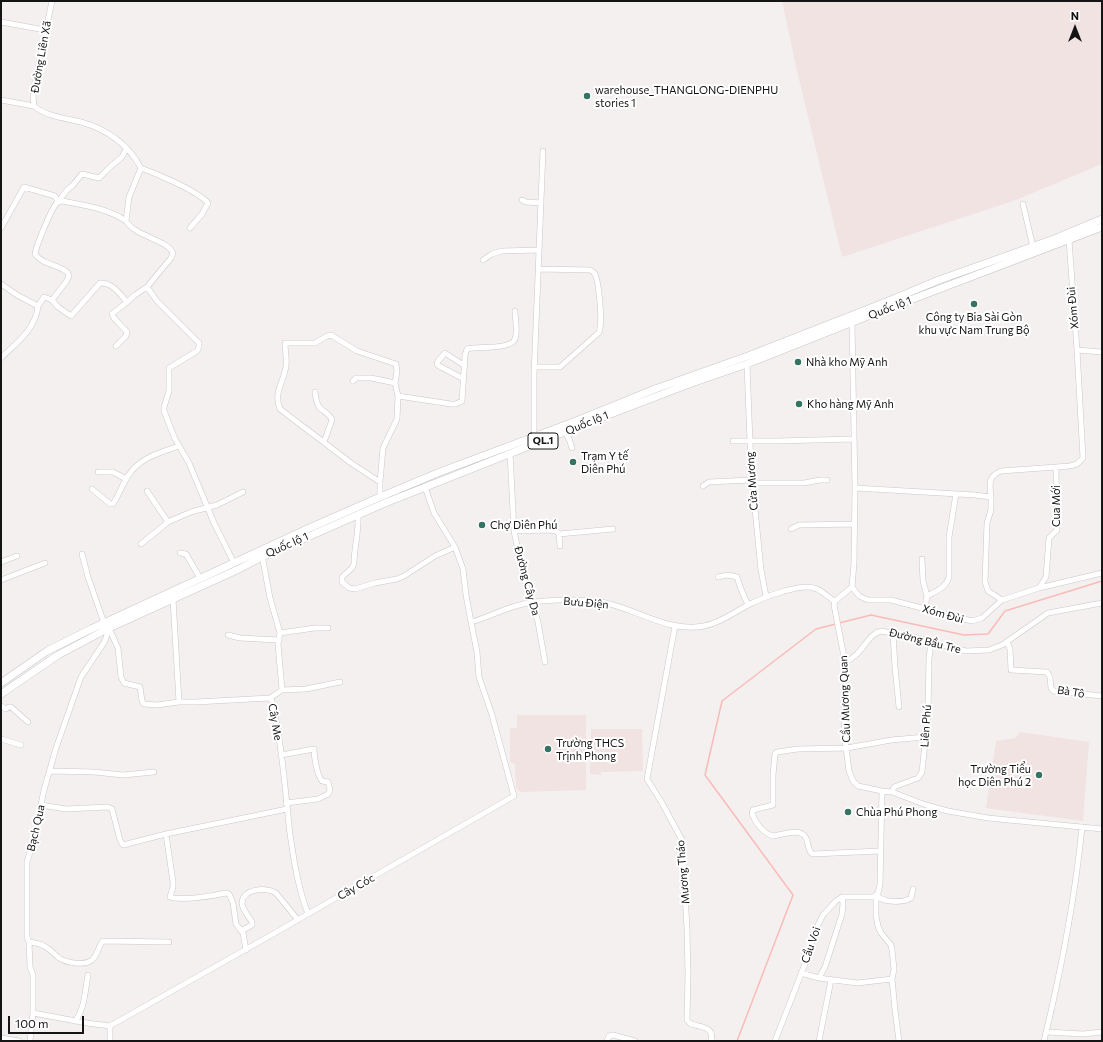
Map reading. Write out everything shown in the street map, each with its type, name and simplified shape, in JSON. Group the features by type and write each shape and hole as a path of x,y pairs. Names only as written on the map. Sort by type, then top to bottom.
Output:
{"highway":[{"name":"Quốc lộ 1","path":"2,681 47,651 173,599 261,554 380,497 458,465 655,389 748,356 893,300 939,280 1033,247 1102,219"},
{"name":"Quốc lộ 1","path":"1,694 58,655 106,626 200,578 234,563 261,554 510,453 689,384 747,364 852,322 1102,227"}],"street":[{"name":"Đường Liên Xã","path":"52,1 34,90 34,106 45,113 80,122 106,132 117,139 138,162 141,168"},
{"path":"1,22 45,30"},
{"path":"1,100 34,106"},
{"path":"52,300 66,282 69,276 68,273 58,266 38,258 35,254 55,205 79,176 82,174 99,178 110,166 122,157 126,149"},
{"path":"534,436 534,367 543,151"},
{"path":"126,221 129,197 141,168 198,195 208,203 202,214 190,228"},
{"path":"1,228 24,187 55,196 58,202"},
{"path":"522,200 526,202 541,203"},
{"path":"58,202 62,201 86,206 112,214 126,221 131,228 167,246 173,253 171,258 147,287 112,314 127,332 126,336 116,346"},
{"path":"1023,204 1033,247"},
{"name":"Xóm Đùi","path":"991,497 991,479 993,474 1001,471 1077,464 1083,458 1069,240"},
{"path":"483,260 492,254 502,251 539,250"},
{"path":"534,367 560,367 600,330 601,313 596,276 592,271 538,269"},
{"path":"1,358 26,333 35,319 38,306 44,297 52,300 58,307 71,316 100,283 104,283 114,288 127,302"},
{"path":"1,284 17,295 38,306"},
{"path":"147,287 157,301 199,343 197,352 169,368 168,396 164,407 167,421 189,463 234,563"},
{"path":"398,396 451,404 462,401 467,349 502,346 512,343 515,339 516,332 515,311"},
{"path":"835,601 852,586 854,563 855,488 852,322"},
{"path":"380,482 356,466 280,409 277,399 286,366 285,343 315,343 331,335 358,351 396,364 397,371 395,383 398,396 397,419 383,448 380,497"},
{"path":"1077,350 1102,352"},
{"path":"464,379 437,364 445,353 465,366"},
{"name":"Cửa Mương","path":"747,364 749,441 752,481 761,570 766,596"},
{"path":"353,381 356,378 364,377 395,383"},
{"path":"315,392 319,408 331,417 332,420 324,442"},
{"path":"565,432 572,448"},
{"path":"733,441 854,439"},
{"path":"92,490 110,504 113,504 126,479 145,459 156,453 179,446"},
{"name":"Đường Cây Da","path":"510,453 514,531 524,575 538,622 545,662"},
{"name":"Cua Mới","path":"1039,588 1046,577 1049,538 1057,530 1056,467"},
{"path":"98,472 113,472 126,479"},
{"path":"703,486 709,482 752,481 804,483 827,480"},
{"path":"425,487 434,513 455,548 463,569 471,622"},
{"path":"855,488 991,497 991,510 987,523 985,582 988,590 1002,600"},
{"path":"147,491 168,522"},
{"path":"141,544 168,522 202,508 217,505 243,492"},
{"path":"927,596 943,587 947,582 948,537 956,494"},
{"path":"358,515 358,536 354,550 354,564 342,578 342,582 349,588 355,590 375,583 397,579 435,556 455,548"},
{"path":"791,530 795,526 799,525 854,524"},
{"path":"514,531 550,530 556,531 559,534 612,530"},
{"path":"559,534 560,546"},
{"path":"180,553 186,554 200,578"},
{"path":"82,554 88,577 106,626"},
{"path":"261,554 270,598 280,633 278,640 282,690"},
{"path":"1,562 17,556"},
{"path":"922,559 923,581 927,596 925,608"},
{"path":"1,580 45,563"},
{"name":"Xóm Đùi","path":"852,586 859,596 868,600 886,600 925,608 972,621 982,618 1002,600 1039,588 1102,573"},
{"path":"718,577 728,575 737,577 748,605"},
{"name":"Bưu Điện","path":"471,622 484,619 518,605 532,602 569,601 601,602 675,626 698,626 711,624 726,618 766,596 795,588 808,587 820,590 835,601"},
{"path":"173,599 179,702"},
{"name":"Cầu Mương Quan","path":"835,601 834,605 836,618 846,662 844,721 849,770 853,781 858,786 892,792 926,805 948,811 988,818 1102,829"},
{"name":"Đường Bầu Tre","path":"846,662 860,653 869,639 877,632 881,631 914,636 966,651 989,650 1007,642 1048,613 1102,603"},
{"name":"Cây Cóc","path":"110,1026 246,950 514,796 497,731 479,677 477,652 471,622"},
{"name":"Cây Me","path":"106,626 118,648 121,676 124,683 140,687 144,704 270,698 272,700 277,722 286,803 297,876 308,914"},
{"name":"Bạch Qua","path":"30,1041 33,1013 33,975 30,968 29,942 27,937 26,870 56,748 81,677 105,641 106,626"},
{"name":"Mương Tháo","path":"675,626 647,779 682,840 688,974 687,1020 691,1024 710,1030 712,1034 711,1041"},
{"path":"280,633 315,628 328,628"},
{"path":"893,633 899,707"},
{"path":"228,635 240,638 278,640"},
{"name":"Liên Phú","path":"892,792 894,787 918,778 922,772 928,714 929,659 931,642"},
{"name":"Bà Tô","path":"1007,642 1010,649 1011,670 1047,672 1050,677 1051,688 1054,691 1102,696"},
{"path":"270,698 282,690 306,689 340,682"},
{"path":"1,706 6,709 9,707 11,708 28,722"},
{"path":"880,850 813,854 810,853 806,837 803,834 794,832 773,836 770,835 759,825 752,813 753,810 773,805 775,754 777,752 798,749 847,748 891,740 925,737"},
{"path":"1,739 21,745"},
{"path":"281,755 314,749 314,758 319,777 322,781 328,782 330,790 328,794 318,799 286,803"},
{"path":"50,771 94,772 127,775 154,772"},
{"path":"882,791 880,885 875,896 876,916 881,933 891,945 894,969 892,979 894,1010 899,1041"},
{"path":"41,805 66,809 108,807 112,809 120,840 123,845 166,834 287,809"},
{"path":"1044,1041 1072,909 1082,827"},
{"path":"166,834 173,882 170,897 193,898 227,893 230,895 233,903 236,924 241,931 246,950"},
{"path":"819,978 825,967 842,914 842,897 875,896 883,899 905,902 911,898 913,889"},
{"path":"241,931 252,925 252,922 242,904 248,893 254,891 273,891 298,920"},
{"name":"Cầu Voi","path":"775,1041 818,923 830,906 842,897"},
{"path":"29,942 38,943 62,959 76,963 87,962 92,959 99,945 103,941 169,942"},
{"path":"801,973 819,978 858,983 892,979"},
{"path":"75,1021 82,1008 88,975"},
{"path":"819,1041 831,980"},
{"path":"33,1013 110,1026 110,1041"},
{"path":"1047,1032 1083,1034 1102,1032"},
{"path":"607,1041 609,1036 613,1035 635,1041"},
{"path":"1,1038 19,1041"}],"shaded area":[{"path":"782,1 1102,1 1102,164 1016,200 842,257 797,71"},
{"name":"Trường THCS Trịnh Phong","path":"517,715 586,715 586,790 520,792 516,787 515,764 510,762 510,728 517,728"},
{"path":"591,729 642,729 643,771 601,772 601,775 590,774"},
{"name":"Trường Tiểu học Diên Phú 2","path":"1020,732 1089,742 1083,821 986,808 996,741 1015,738"}],"waterway":[{"path":"839,623 871,615 964,635 988,634 1005,611 1102,581"},
{"path":"737,1041 793,895 705,775 722,701 816,629 836,624"}],"place":[{"name":"warehouse_THANGLONG-DIENPHU stories 1","path":"587,96"},
{"name":"Công ty Bia Sài Gòn khu vực Nam Trung Bộ","path":"974,304"},
{"name":"Nhà kho Mỹ Anh","path":"798,362"},
{"name":"Kho hàng Mỹ Anh","path":"799,404"},
{"name":"Trạm Y tế Diên Phú","path":"573,462"},
{"name":"Chợ Diên Phú","path":"482,525"},
{"name":"Trường THCS Trịnh Phong","path":"548,749"},
{"name":"Trường Tiểu học Diên Phú 2","path":"1039,775"},
{"name":"Chùa Phú Phong","path":"848,812"}]}
